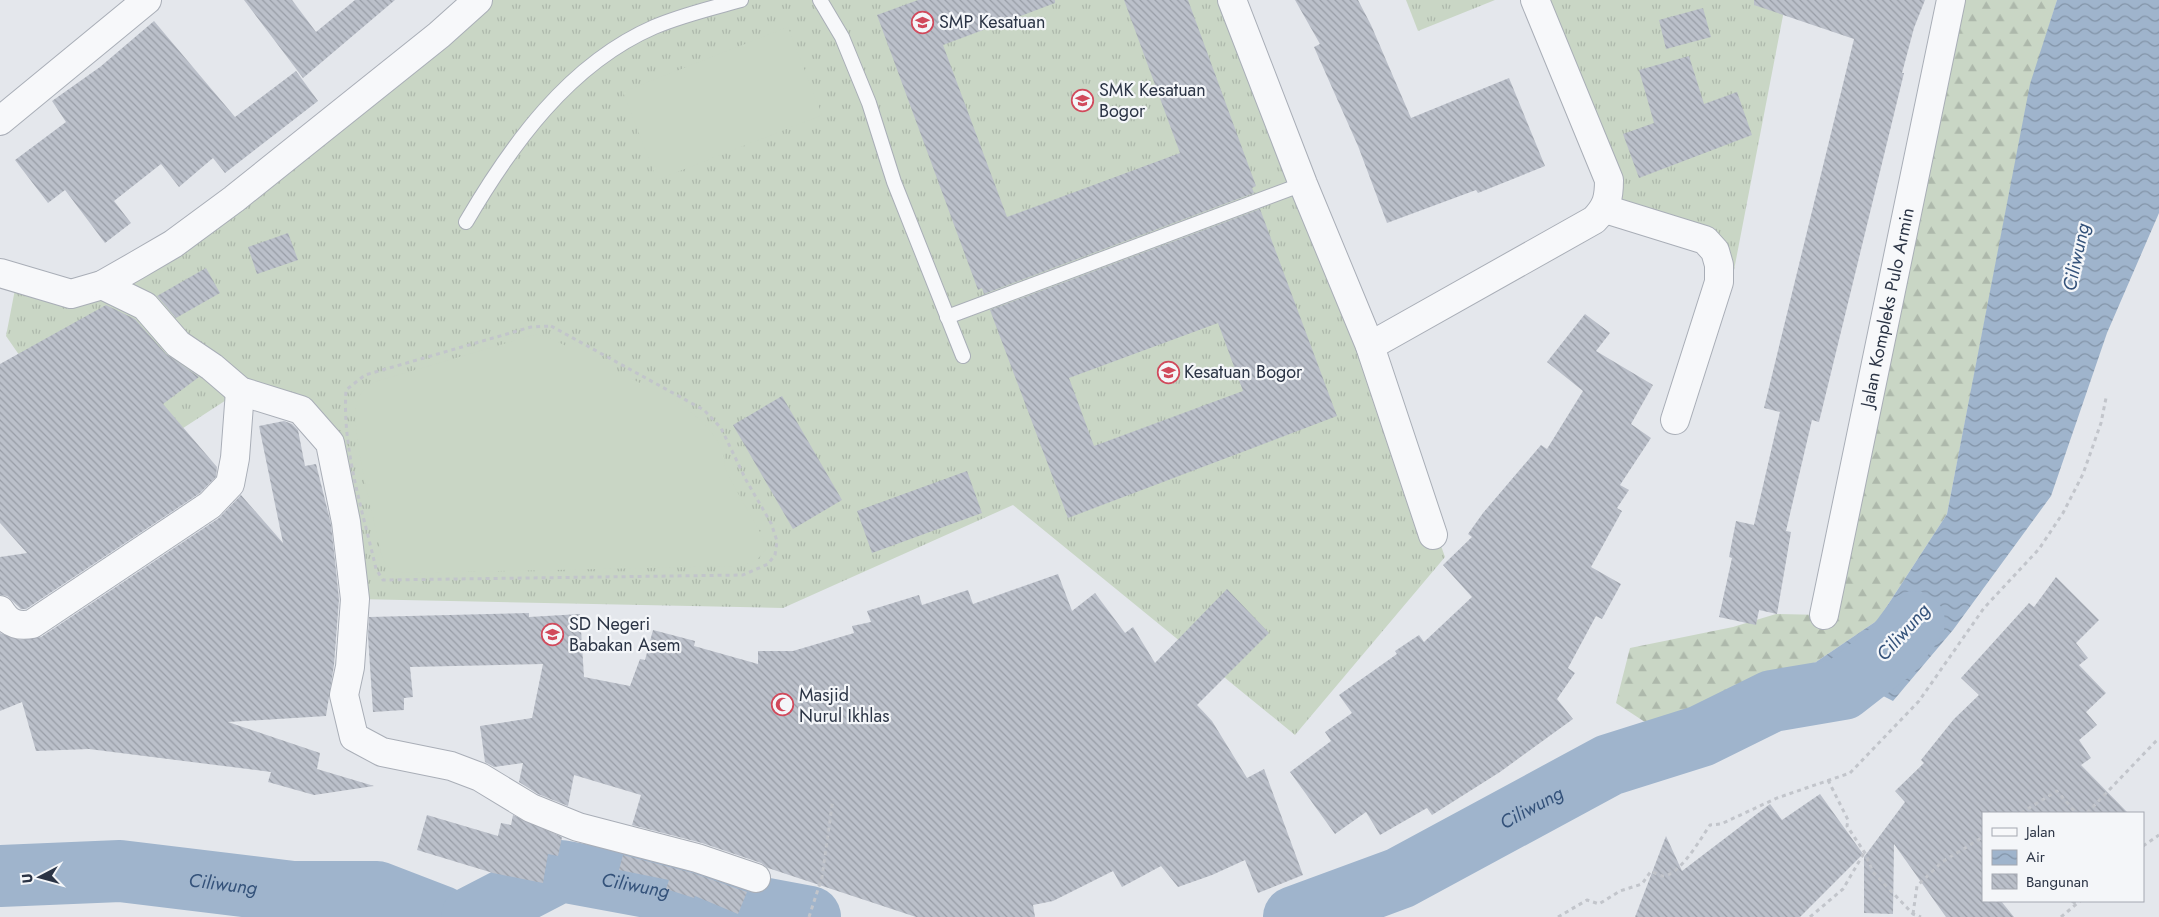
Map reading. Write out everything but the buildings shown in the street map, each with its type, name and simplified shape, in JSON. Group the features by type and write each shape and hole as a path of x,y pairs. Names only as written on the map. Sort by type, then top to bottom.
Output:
{"street":[{"path":"0,121 147,0"},
{"path":"6,280 71,294 102,285 174,244 234,199 439,35 478,0"},
{"path":"1232,0 1303,184 1370,346 1433,535"},
{"path":"1370,346 1594,220 1605,209 1609,196 1609,180 1535,0"},
{"name":"Jalan Kompleks Pulo Armin","path":"1824,615 1951,0"},
{"path":"1605,209 1701,238 1715,251 1719,265 1720,282 1675,420"},
{"path":"102,285 145,306 178,344 212,367 240,391 301,410 330,443 346,522 355,599 350,667 344,695 354,737 382,752 452,766 480,776 531,808 578,827 697,858 756,878"},
{"path":"0,610 6,619 16,625 32,624 210,505 230,484 235,458 240,391"}],"lane":[{"path":"466,222 510,152 550,104 598,60 653,28 702,10 741,0"},
{"path":"820,0 842,37 869,103 894,182 963,356"},
{"path":"947,318 1303,184"}],"path":[{"path":"551,326 704,410 721,428 746,480 772,523 777,541 775,555 768,564 743,575 383,580 376,569 349,447 344,416 346,390 366,375 531,327 551,326"},
{"path":"1558,917 1587,900 1599,904 1620,891 1642,884 1651,871 1662,876 1672,874 1686,860 1710,825 1721,824 1777,798 1850,773 1919,700 1984,608 2039,549 2063,513 2083,474 2101,423 2106,398"},
{"path":"2088,812 2159,738"},
{"path":"1828,780 1848,820 1847,826 1864,853 1873,872 1913,914 1921,917"},
{"path":"2023,812 2057,791 2075,812"},
{"path":"809,917 822,877 833,799"},
{"path":"2144,845 2159,835"},
{"path":"1913,914 1917,886 1942,862 1982,838"},
{"path":"1810,917 1843,889 1864,853"},
{"path":"2061,917 2079,902"}],"green space":[{"path":"477,0 1232,0 1370,346 1445,557 1295,735 1013,505 783,608 355,599 330,443 240,391 105,479 6,336 17,279 102,285"},
{"path":"1406,0 1495,0 1418,31"},
{"path":"1535,0 1786,0 1734,270 1715,251 1605,209"},
{"path":"1951,0 2057,0 2030,88 1947,514 1878,620 1816,662 1803,667 1794,667 1713,720 1651,726 1616,703 1630,648 1733,627 1776,614 1824,615"},
{"path":"788,27 822,115 657,180 623,92"},
{"path":"537,334 554,340 674,400 703,423 715,437 723,453 727,472 767,547 758,558 737,566 410,573 392,571 385,563 381,553 359,452 355,414 360,395 374,382"}],"water":[{"path":"2057,0 2159,0 2159,213 2107,333 2051,496 1953,630 1893,701 1816,662 1878,620 1947,514 2030,84"}],"waterway":[{"name":"Ciliwung","path":"1294,917 1400,878 1609,765 1701,736 1772,701 1843,689 1893,650 1914,622"},
{"name":"Ciliwung","path":"0,876 120,871 293,892 377,892 442,917"},
{"name":"Ciliwung","path":"472,917 561,871 810,917"}],"place":[{"name":"SMP Kesatuan","path":"923,22"},
{"name":"SMK Kesatuan Bogor","path":"1083,100"},
{"name":"Kesatuan Bogor","path":"1168,372"},
{"name":"SD Negeri Babakan Asem","path":"553,634"},
{"name":"Masjid Nurul Ikhlas","path":"783,705"}]}
